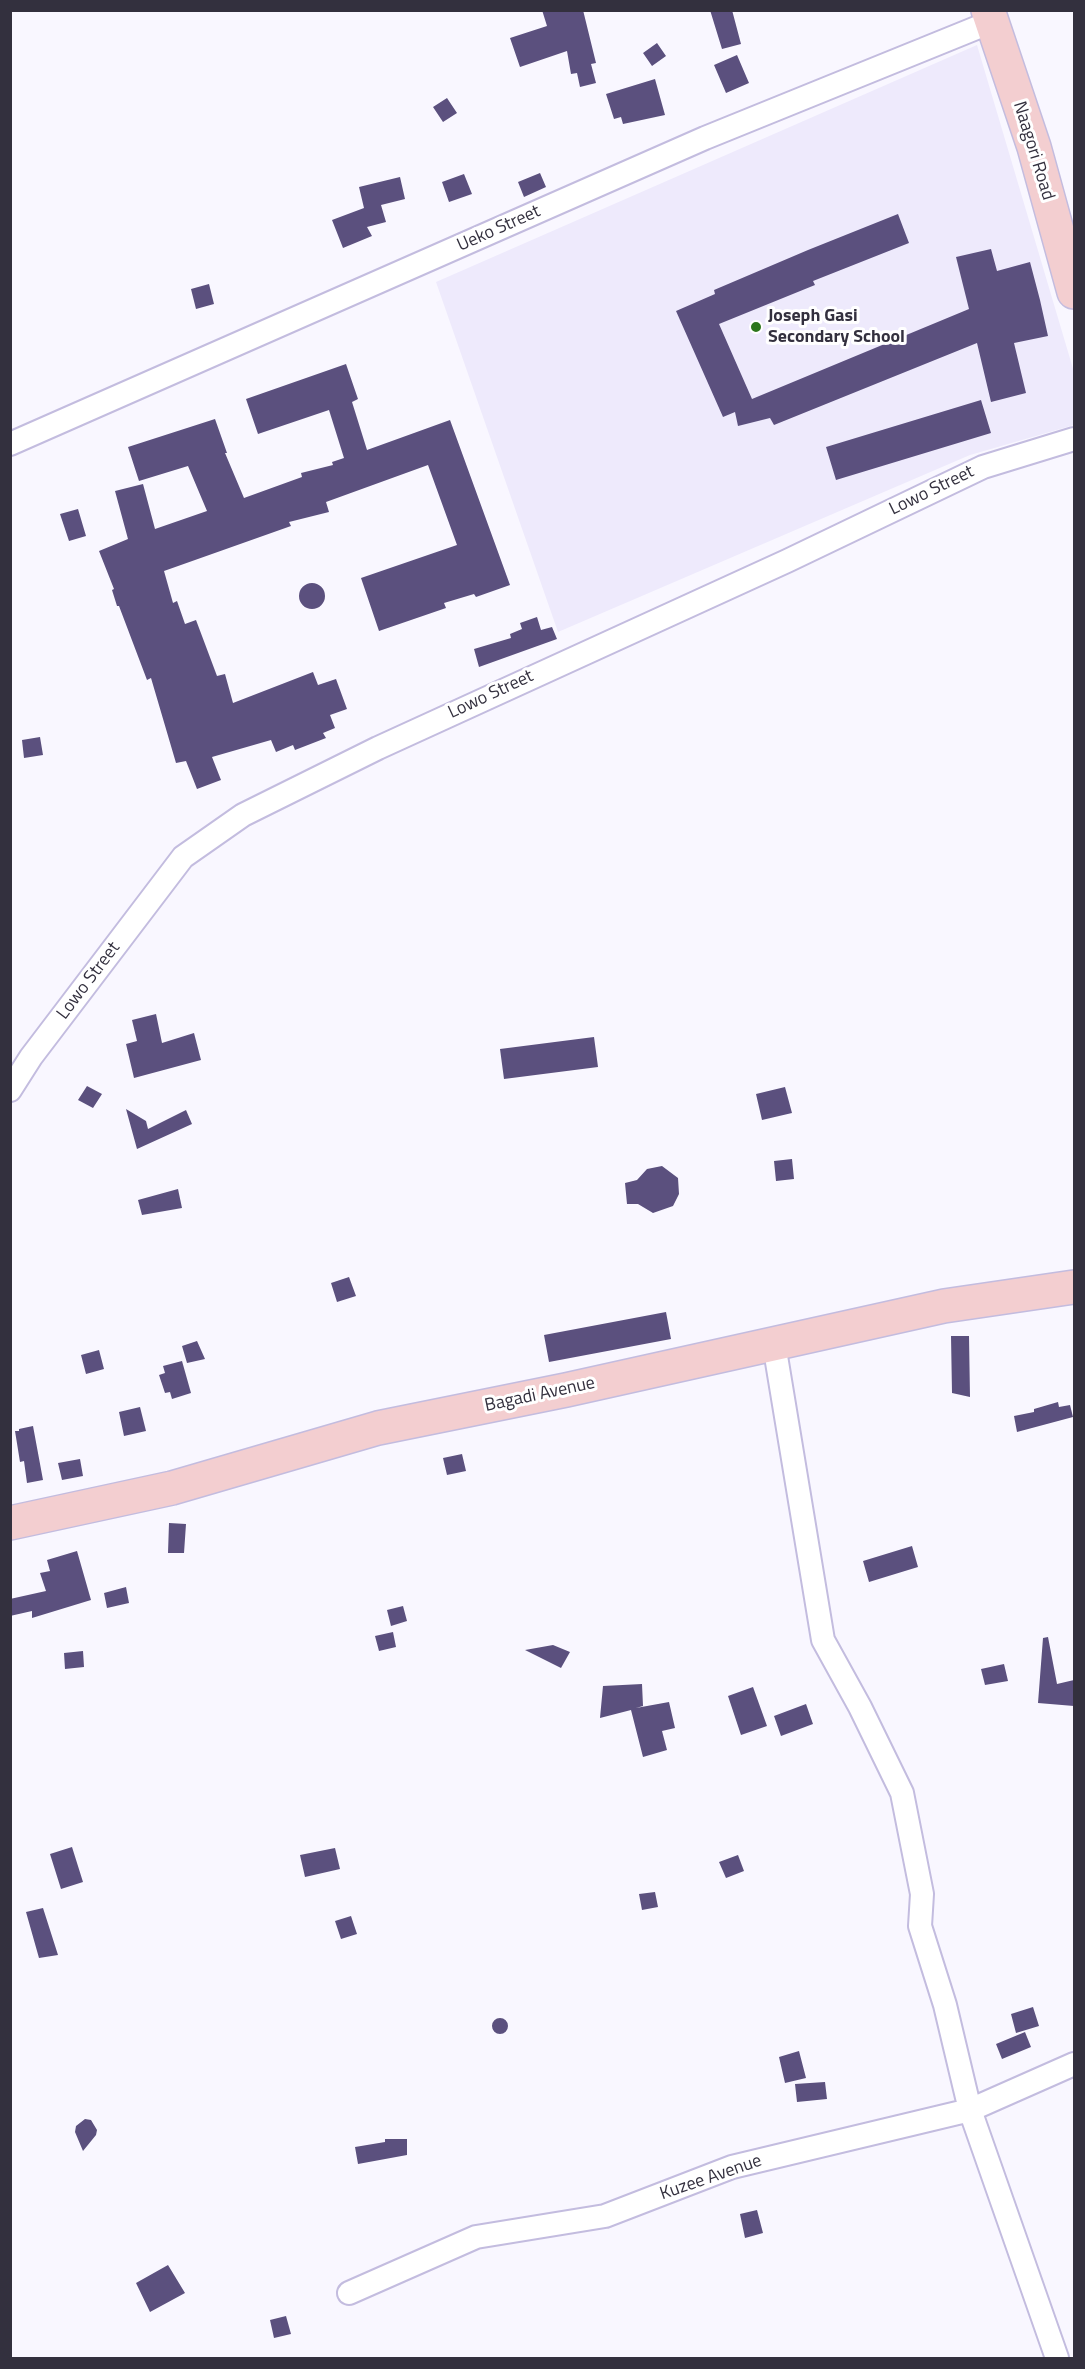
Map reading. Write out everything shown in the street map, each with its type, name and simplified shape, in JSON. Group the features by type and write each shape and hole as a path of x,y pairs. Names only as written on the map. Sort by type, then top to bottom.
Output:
{"street":[{"name":"Naagori Road","path":"990,16 1034,147 1074,292"},
{"name":"Ueko Street","path":"10,444 705,138 990,16"},
{"name":"Lowo Street","path":"10,1090 31,1057 183,857 243,815 378,748 788,561 983,467 1074,439"},
{"name":"Bagadi Avenue","path":"10,1523 172,1488 378,1428 566,1390 944,1306 1074,1287"},
{"path":"774,1344 823,1640 861,1707 902,1792 922,1894 920,1926 945,2005 970,2110 1057,2358"},
{"name":"Kuzee Avenue","path":"349,2293 476,2237 605,2216 732,2167 970,2110 1074,2064"}],"shaded area":[{"name":"Joseph Gasi Secondary School","path":"977,45 1074,372 1074,425 970,455 558,632 436,282"}],"building":[{"path":"542,10 583,10 596,63 591,64 596,83 580,87 577,73 571,74 567,51 520,67 510,38 547,26"},
{"path":"710,10 732,10 741,44 722,49"},
{"path":"657,43 666,56 652,66 643,53"},
{"path":"737,55 749,83 726,93 714,65"},
{"path":"655,79 665,115 623,124 621,117 614,119 606,94"},
{"path":"447,98 457,113 443,122 433,107"},
{"path":"540,173 546,187 524,197 518,182"},
{"path":"464,174 472,194 449,202 442,182"},
{"path":"400,177 405,199 381,205 386,222 367,227 372,236 343,248 332,220 364,208 359,187"},
{"path":"898,214 909,243 813,281 815,285 719,324 752,399 969,309 956,257 991,249 997,271 1030,262 1040,300 1048,336 1014,343 1026,393 991,402 977,343 774,425 770,418 738,426 735,412 723,417 676,311 715,294 714,290"},
{"path":"209,284 214,304 196,309 191,289"},
{"path":"346,364 358,399 352,402 367,450 450,420 510,585 476,597 474,594 444,603 446,608 379,631 361,578 457,545 428,465 326,502 329,512 289,522 291,526 164,571 173,603 177,601 185,624 196,620 217,676 225,674 233,703 313,672 318,685 336,679 347,709 330,715 335,728 323,733 326,738 295,750 293,745 276,752 271,740 212,757 221,780 197,789 186,761 176,763 151,678 147,680 119,606 117,606 112,590 114,589 99,551 128,539 115,491 143,484 155,529 207,511 188,466 139,481 128,447 215,419 227,453 225,453 244,498 302,477 301,473 333,465 332,462 344,458 329,410 258,434 246,399"},
{"path":"981,400 991,433 836,480 826,447"},
{"path":"78,509 86,536 69,541 60,514"},
{"path":"312,583 321,587 325,596 321,605 312,609 303,605 299,596 303,587"},
{"path":"537,617 541,630 552,627 557,639 479,667 474,649 511,638 510,634 522,629 520,623"},
{"path":"40,737 43,755 24,758 22,740"},
{"path":"156,1014 162,1043 194,1033 201,1060 134,1078 126,1044 137,1041 132,1020"},
{"path":"594,1037 598,1067 504,1079 500,1049"},
{"path":"87,1086 102,1094 93,1108 78,1100"},
{"path":"785,1087 792,1113 762,1120 756,1094"},
{"path":"126,1109 146,1121 148,1129 186,1110 192,1124 137,1149"},
{"path":"792,1159 794,1179 776,1181 774,1161"},
{"path":"662,1166 678,1178 679,1194 673,1206 653,1213 638,1204 627,1204 625,1183 637,1180 647,1169"},
{"path":"178,1189 182,1208 142,1215 138,1200"},
{"path":"349,1277 356,1296 337,1302 331,1283"},
{"path":"666,1312 671,1339 549,1362 544,1335"},
{"path":"951,1336 969,1336 970,1397 952,1393"},
{"path":"197,1341 205,1359 187,1363 182,1346"},
{"path":"99,1350 104,1369 86,1374 81,1355"},
{"path":"182,1361 191,1393 172,1399 170,1392 165,1393 159,1375 165,1373 163,1366"},
{"path":"1058,1402 1059,1407 1070,1405 1073,1417 1017,1432 1014,1416 1034,1412 1034,1409"},
{"path":"140,1407 146,1431 124,1436 119,1412"},
{"path":"33,1426 43,1480 27,1483 24,1461 20,1462 15,1431"},
{"path":"462,1454 466,1471 447,1475 443,1458"},
{"path":"80,1459 83,1476 62,1480 58,1463"},
{"path":"169,1523 186,1524 184,1553 168,1553"},
{"path":"912,1546 918,1567 869,1582 863,1561"},
{"path":"77,1551 91,1600 32,1618 32,1611 10,1616 10,1599 46,1591 40,1573 50,1571 47,1560"},
{"path":"126,1587 129,1603 107,1608 104,1593"},
{"path":"403,1606 407,1621 391,1626 387,1610"},
{"path":"393,1632 396,1647 379,1651 375,1636"},
{"path":"1048,1637 1057,1684 1074,1680 1074,1706 1038,1703 1043,1638"},
{"path":"553,1645 570,1652 561,1668 525,1650"},
{"path":"83,1651 84,1667 65,1669 64,1653"},
{"path":"1004,1664 1008,1681 985,1685 981,1669"},
{"path":"642,1684 643,1706 636,1708 669,1702 675,1728 662,1731 667,1750 643,1757 631,1710 600,1718 603,1686"},
{"path":"753,1687 767,1726 741,1735 728,1696"},
{"path":"806,1704 813,1724 781,1736 774,1716"},
{"path":"72,1847 83,1882 61,1889 50,1854"},
{"path":"335,1848 340,1869 305,1877 300,1855"},
{"path":"738,1855 744,1871 726,1878 719,1862"},
{"path":"655,1892 658,1907 642,1910 639,1894"},
{"path":"43,1908 58,1955 39,1958 26,1912"},
{"path":"351,1916 357,1934 341,1939 335,1921"},
{"path":"1033,2007 1039,2026 1016,2033 1011,2014"},
{"path":"497,2018 503,2018 508,2026 506,2032 497,2034 492,2029 492,2023"},
{"path":"1025,2032 1031,2047 1002,2059 996,2044"},
{"path":"799,2051 806,2078 785,2083 779,2057"},
{"path":"825,2082 827,2099 797,2102 795,2084"},
{"path":"85,2119 91,2120 97,2130 96,2135 83,2151 75,2132 76,2126"},
{"path":"385,2139 407,2139 407,2155 358,2164 355,2147 385,2142"},
{"path":"757,2210 763,2233 745,2238 740,2214"},
{"path":"168,2265 185,2293 150,2312 136,2283"},
{"path":"286,2316 291,2334 274,2338 270,2320"}],"place":[{"name":"Joseph Gasi Secondary School","path":"756,327"}]}
